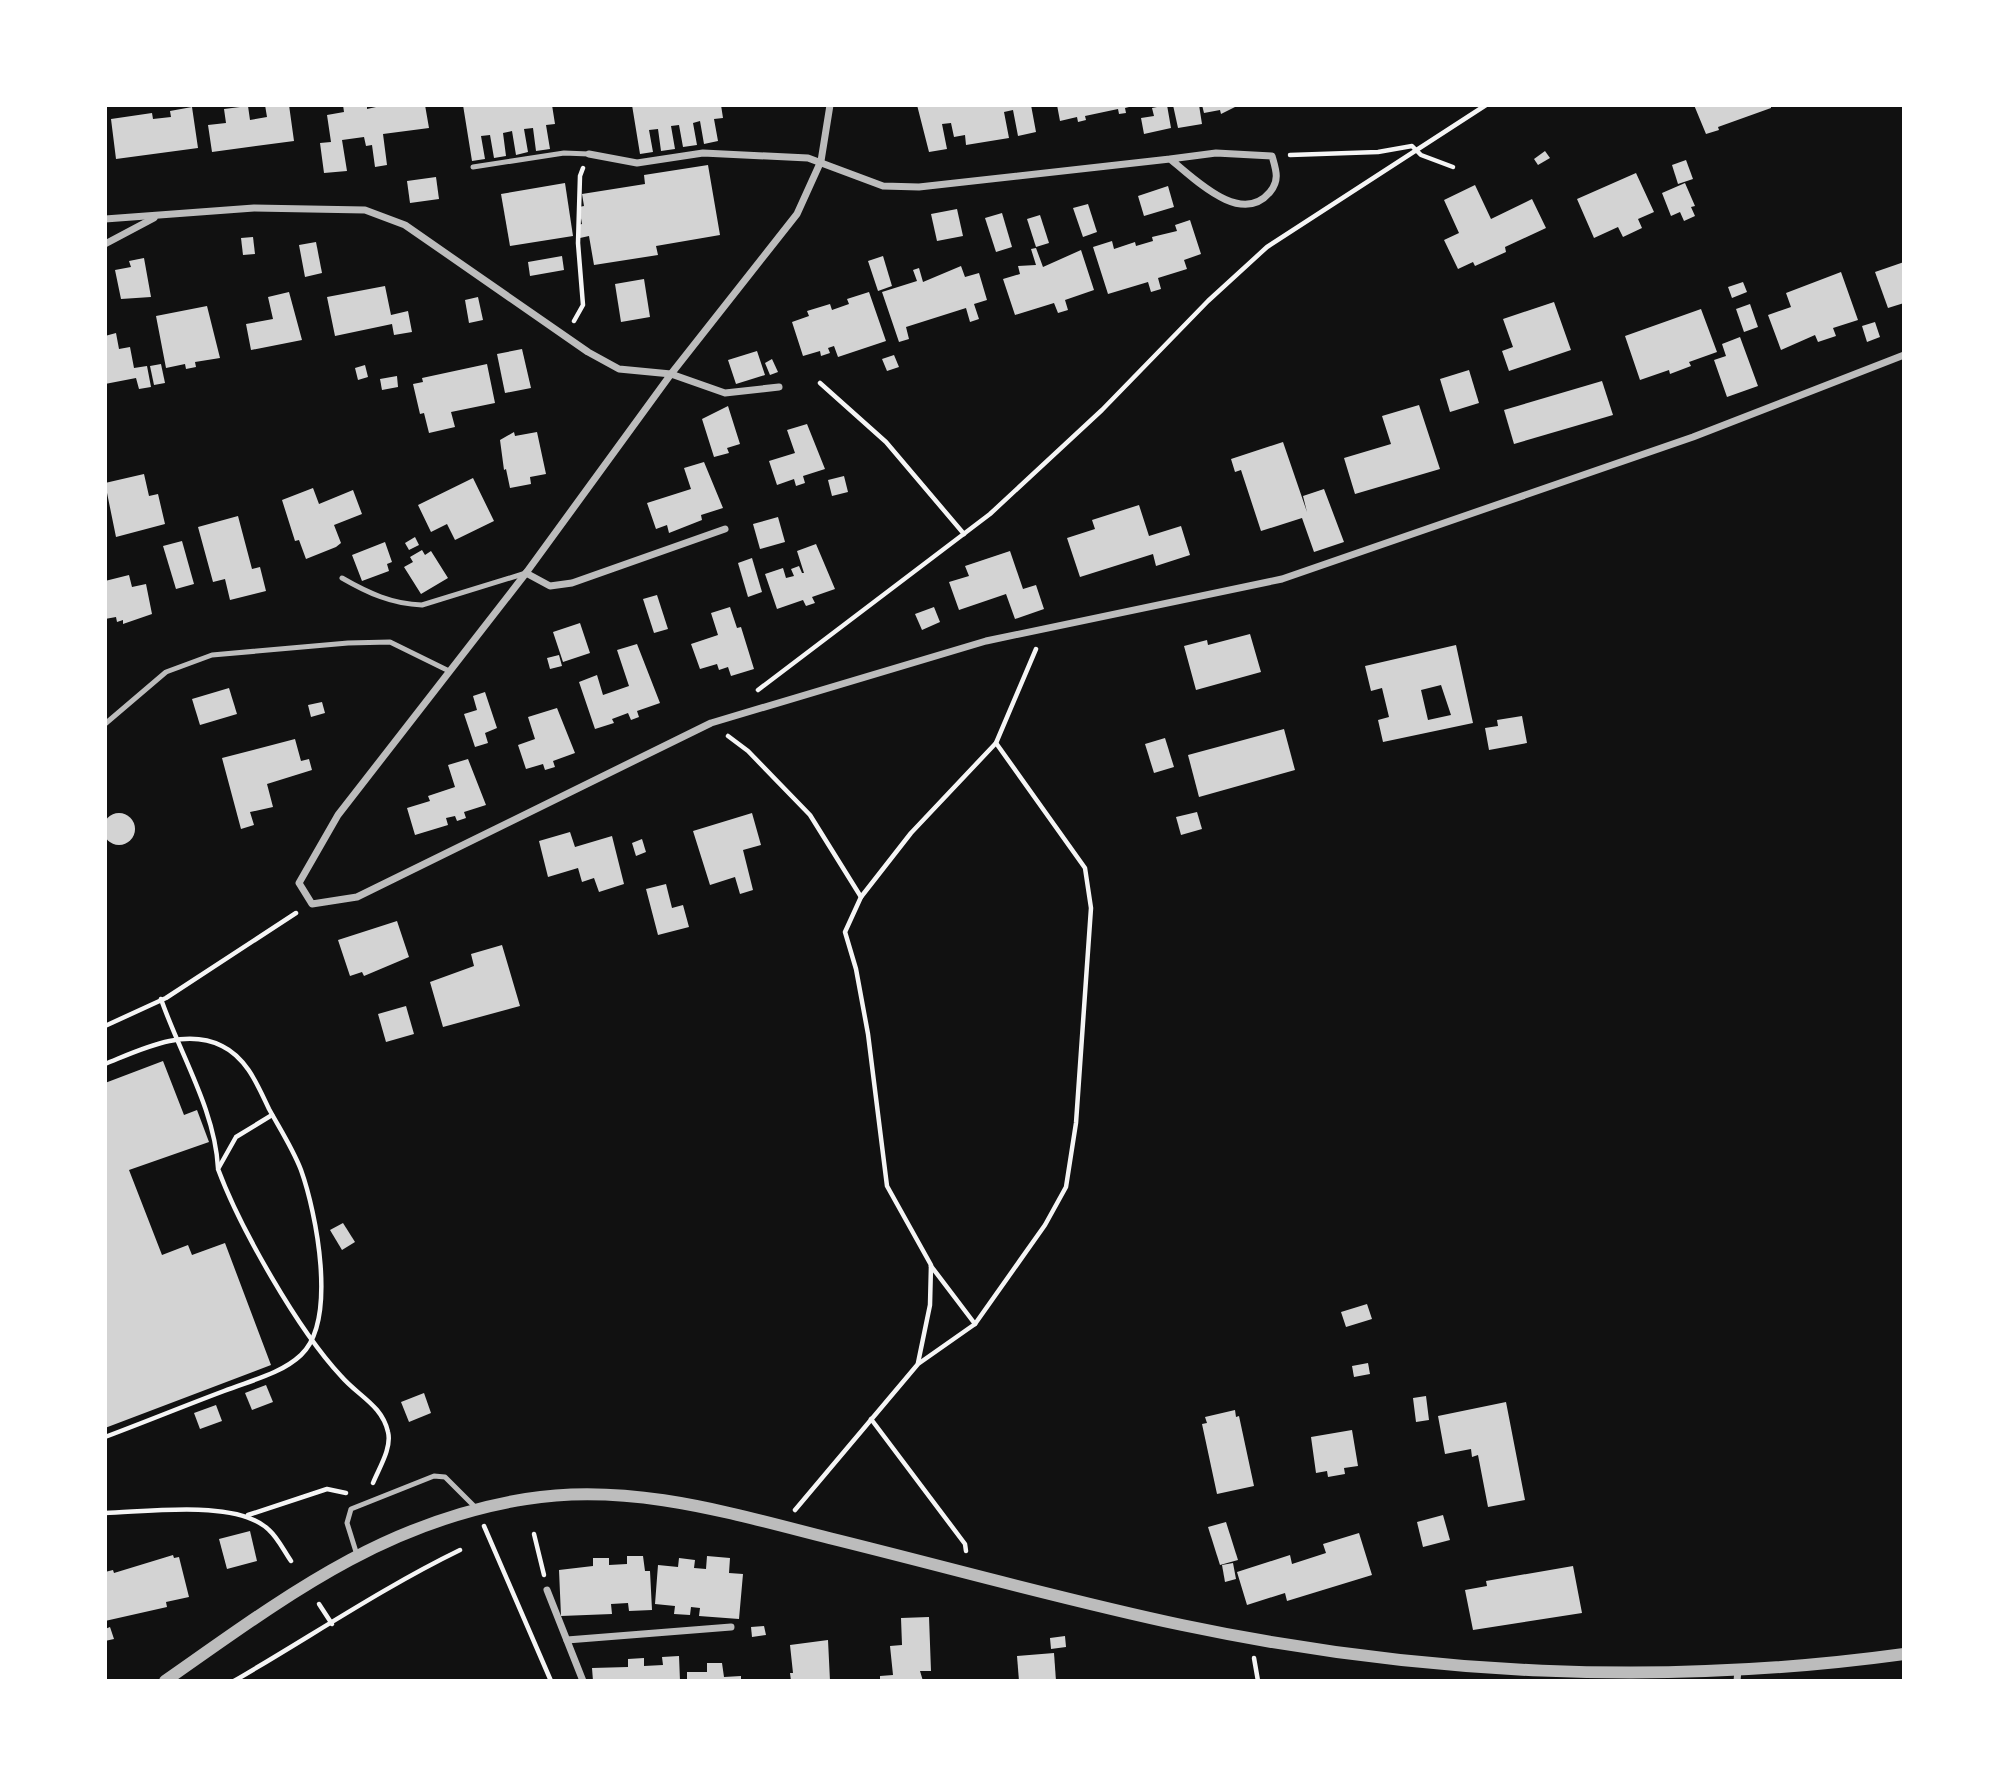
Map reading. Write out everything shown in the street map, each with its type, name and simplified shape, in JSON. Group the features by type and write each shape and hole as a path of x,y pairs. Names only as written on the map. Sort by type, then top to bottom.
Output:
{"street":[{"path":"830,105 821,161 796,214 671,374 526,573 447,670 338,815 299,883 312,904 357,897 711,723 986,641 1282,579 1693,437 1904,355"},
{"path":"589,154 637,163 703,153 821,161 883,186 919,187 1216,153 1272,156 1278,174 1275,186 1266,197 1252,205 1232,203 1170,159"},
{"path":"105,219 254,208 365,210 405,225 566,337 619,369 671,374 725,393 779,387"},
{"path":"105,244 158,216"},
{"path":"526,573 550,586 572,583 725,529"},
{"path":"165,1681 313,1578 405,1532 477,1509 529,1498 584,1495 633,1496 681,1502 1183,1625 1384,1658 1520,1671 1737,1676 1904,1654"},
{"path":"547,1590 583,1681"},
{"path":"567,1640 731,1627"}],"lane":[{"path":"473,167 564,153 589,154"},
{"path":"342,578 372,595 404,604 422,605 526,573"},
{"path":"105,724 166,672 212,655 390,642 447,670"},
{"path":"358,1555 346,1523 351,1509 365,1502 433,1476 445,1476 477,1509"}],"path":[{"path":"756,691 990,514 1102,410 1208,301 1267,247 1486,105"},
{"path":"1272,156 1378,152 1412,146 1453,167"},
{"path":"566,337 583,305 578,243 580,176 589,154"},
{"path":"820,383 886,442 964,534"},
{"path":"975,1324 931,1265 887,1186 868,1034 845,932 861,897 911,833 996,743 1043,630"},
{"path":"711,723 748,751 810,815 861,897"},
{"path":"780,1526 918,1364 975,1324 1045,1225 1066,1187 1076,1123 1091,908 1084,868 996,743"},
{"path":"105,1026 161,999 312,904"},
{"path":"161,999 204,1104 217,1144 218,1169 228,1196 286,1300 341,1377 380,1410 389,1435 386,1454 365,1502 327,1489 247,1516"},
{"path":"105,1064 164,1041 177,1040 212,1042 236,1055 250,1072 300,1168 317,1232 319,1303 313,1337 300,1356 268,1374 105,1437"},
{"path":"218,1169 236,1137 272,1115"},
{"path":"918,1364 930,1305 931,1265"},
{"path":"871,1419 965,1544 967,1572"},
{"path":"105,1513 212,1511 247,1516 269,1530 291,1561"},
{"path":"534,1534 547,1590"},
{"path":"490,1542 551,1681"},
{"path":"234,1681 332,1624 401,1578 460,1550"},
{"path":"319,1604 332,1624"},
{"path":"1254,1657 1258,1681"}],"building":[{"path":"265,105 289,105 294,141 212,152 208,125 226,123 224,109 248,106 250,120 267,117"},
{"path":"343,105 367,105 367,109 385,105 425,105 429,128 383,134 387,165 375,167 372,145 366,146 364,137 342,140 347,171 324,173 320,143 331,142 327,115 344,112"},
{"path":"463,105 552,105 555,124 546,125 550,149 536,151 533,128 524,129 528,152 516,155 512,131 503,133 506,156 494,158 490,135 481,136 485,159 472,161"},
{"path":"632,105 721,105 723,118 714,119 718,141 704,144 700,121 693,123 697,145 683,147 679,125 671,126 675,149 661,151 658,129 649,130 653,152 640,154"},
{"path":"917,105 1031,105 1036,132 1018,136 1013,110 1004,112 1009,138 966,145 965,135 954,137 951,123 942,124 947,149 929,152"},
{"path":"1057,105 1133,106 1125,108 1126,113 1119,114 1118,109 1085,116 1086,120 1078,122 1077,117 1060,121"},
{"path":"1167,105 1171,128 1144,134 1141,118 1154,116 1152,108"},
{"path":"1173,105 1199,105 1202,124 1178,128"},
{"path":"1202,105 1237,106 1221,114 1220,110 1204,113"},
{"path":"1694,105 1771,105 1771,108 1706,134"},
{"path":"192,107 198,148 116,159 111,119 152,113 153,119 171,117 170,111"},
{"path":"1545,151 1550,158 1538,165 1534,159"},
{"path":"1686,160 1693,179 1678,184 1672,165"},
{"path":"708,165 720,235 656,246 658,255 594,265 589,236 580,238 578,225 582,224 579,207 584,206 582,194 645,184 644,175"},
{"path":"1636,173 1654,212 1638,219 1642,228 1623,237 1618,227 1594,238 1577,199"},
{"path":"436,177 439,199 410,203 407,181"},
{"path":"565,183 573,236 510,246 501,194"},
{"path":"1685,183 1695,206 1691,207 1695,216 1684,221 1680,212 1671,216 1662,193"},
{"path":"1475,185 1491,219 1532,199 1546,228 1505,247 1506,252 1475,266 1473,262 1458,269 1444,240 1459,233 1444,200"},
{"path":"1168,186 1174,207 1144,216 1138,196"},
{"path":"1088,204 1097,232 1083,237 1073,208"},
{"path":"957,209 963,236 937,241 931,214"},
{"path":"1002,213 1012,247 996,252 985,218"},
{"path":"1040,215 1049,243 1036,247 1027,219"},
{"path":"1190,220 1201,254 1184,260 1187,269 1158,278 1161,289 1151,292 1148,282 1108,294 1093,247 1112,241 1114,249 1135,242 1136,246 1153,241 1152,237 1177,231 1175,225"},
{"path":"253,237 255,254 243,255 241,238"},
{"path":"316,242 322,273 305,277 299,245"},
{"path":"1036,248 1043,267 1081,250 1094,290 1065,300 1068,310 1058,313 1054,303 1015,315 1003,279 1020,274 1018,266 1036,265 1031,249"},
{"path":"562,256 564,270 530,276 528,262"},
{"path":"883,256 892,286 878,291 868,261"},
{"path":"144,258 151,297 121,299 115,270 131,267 129,261"},
{"path":"1904,262 1904,303 1888,308 1875,272"},
{"path":"961,266 965,277 979,273 987,300 974,304 979,319 970,322 966,308 906,327 909,339 899,342 882,292 917,281 913,270 919,268 923,282"},
{"path":"1841,272 1858,320 1833,328 1836,336 1818,342 1815,335 1781,350 1768,315 1791,307 1786,293"},
{"path":"644,279 650,317 621,322 615,284"},
{"path":"1743,282 1747,292 1732,298 1728,287"},
{"path":"385,286 391,315 408,311 412,332 394,335 392,324 335,336 327,297"},
{"path":"289,292 302,340 251,350 246,324 273,319 268,297"},
{"path":"869,292 886,341 838,357 834,346 828,348 830,353 821,356 820,351 803,356 792,322 809,316 807,311 830,304 832,310 849,304 847,299"},
{"path":"478,297 483,320 469,323 465,300"},
{"path":"1554,302 1571,350 1509,371 1502,351 1513,347 1503,319"},
{"path":"1750,304 1758,327 1744,332 1736,309"},
{"path":"207,306 220,358 195,362 196,367 186,369 185,364 166,368 156,316"},
{"path":"1701,309 1717,352 1689,362 1691,366 1670,374 1669,370 1640,380 1625,336"},
{"path":"1875,322 1880,337 1867,342 1862,326"},
{"path":"116,333 119,349 130,347 134,368 147,366 151,387 139,389 136,378 105,384 105,336"},
{"path":"1740,337 1758,386 1727,397 1714,360 1726,356 1722,344"},
{"path":"522,349 531,388 505,393 497,354"},
{"path":"757,351 765,375 736,384 728,360"},
{"path":"894,355 899,367 887,371 882,359"},
{"path":"772,359 778,372 770,375 765,363"},
{"path":"161,364 165,383 154,385 150,366"},
{"path":"487,364 495,403 451,412 455,427 429,433 424,413 420,414 413,384 423,382 422,378"},
{"path":"365,365 368,377 358,380 355,368"},
{"path":"1469,370 1479,403 1450,412 1440,379"},
{"path":"397,376 398,387 382,390 380,379"},
{"path":"1602,381 1613,415 1514,444 1504,410"},
{"path":"1419,405 1440,469 1355,494 1344,458 1391,444 1382,416"},
{"path":"728,406 740,444 727,448 729,453 714,457 702,419"},
{"path":"807,424 825,469 803,476 805,483 796,486 794,479 777,485 769,461 795,453 787,430"},
{"path":"514,432 515,436 537,432 546,474 530,477 531,484 510,488 506,469 504,470 500,440"},
{"path":"1283,442 1307,512 1303,496 1324,489 1344,542 1314,552 1302,518 1261,531 1241,470 1235,472 1231,459"},
{"path":"704,462 723,508 701,515 702,520 669,533 667,525 656,529 647,503 691,489 684,468"},
{"path":"144,474 149,496 158,494 165,524 116,537 105,483"},
{"path":"844,476 848,492 832,496 828,480"},
{"path":"473,478 494,521 455,540 447,524 431,532 418,505"},
{"path":"313,488 319,504 353,490 362,514 334,525 341,543 306,559 299,540 295,541 282,500"},
{"path":"1139,505 1149,536 1181,526 1190,555 1156,566 1153,554 1080,577 1067,538 1095,529 1092,520"},
{"path":"238,516 252,569 260,567 266,591 230,600 225,579 213,582 198,527"},
{"path":"778,517 785,542 760,549 753,524"},
{"path":"415,537 419,545 409,550 405,543"},
{"path":"182,541 194,584 176,589 163,546"},
{"path":"385,542 392,562 387,564 389,571 362,581 352,555"},
{"path":"816,544 835,589 812,597 815,603 806,606 803,600 777,609 765,574 783,568 786,578 794,576 791,569 799,566 804,573 797,551"},
{"path":"422,550 425,555 431,551 448,578 421,594 404,567 413,562 410,557"},
{"path":"1010,551 1023,589 1036,585 1044,609 1015,619 1006,594 959,610 949,582 969,576 965,566"},
{"path":"752,558 762,592 748,597 738,563"},
{"path":"129,575 132,587 146,584 152,614 123,624 123,620 117,622 116,617 105,619 105,581"},
{"path":"657,595 668,629 654,633 643,599"},
{"path":"730,607 737,628 741,627 754,669 731,676 728,667 719,670 717,664 700,669 691,644 718,635 711,613"},
{"path":"934,607 940,622 922,630 915,614"},
{"path":"580,623 590,653 563,662 553,632"},
{"path":"1250,634 1261,672 1196,690 1184,646 1207,640 1208,645"},
{"path":"637,644 660,703 637,711 639,717 631,720 628,713 612,719 614,723 595,729 579,682 597,675 603,695 629,686 617,650"},
{"path":"1456,645 1473,723 1383,742 1378,720 1389,717 1382,688 1371,691 1365,666","holes":["1441,685 1451,715 1428,720 1421,690"]},
{"path":"559,655 562,666 550,669 547,658"},
{"path":"229,688 237,714 200,725 192,699"},
{"path":"485,692 497,728 485,733 488,743 475,747 464,714 477,710 473,696"},
{"path":"322,702 325,713 311,717 308,705"},
{"path":"557,708 575,753 553,761 555,767 545,770 543,764 526,769 518,745 535,739 528,717"},
{"path":"1522,716 1527,743 1489,750 1485,728 1498,726 1497,720"},
{"path":"1284,729 1295,770 1199,797 1188,755"},
{"path":"1165,738 1174,767 1154,773 1145,744"},
{"path":"295,739 301,761 309,759 312,770 267,784 273,807 250,812 254,825 241,829 222,758"},
{"path":"468,759 486,805 464,812 466,818 457,821 455,816 446,818 448,825 415,835 407,808 430,801 428,796 455,787 448,765"},
{"path":"1197,812 1202,829 1181,835 1176,817"},
{"path":"119,813 131,817 135,829 131,841 119,845 107,841 103,829 107,817"},
{"path":"752,813 761,845 743,850 753,890 740,894 735,877 710,885 693,831"},
{"path":"570,832 575,847 612,836 624,884 599,892 594,878 582,882 578,868 548,877 539,841"},
{"path":"642,839 646,852 636,856 632,843"},
{"path":"666,884 672,908 683,905 689,927 658,935 646,889"},
{"path":"397,921 409,957 364,976 362,972 350,976 338,940"},
{"path":"502,945 520,1006 443,1027 430,982 474,966 471,954"},
{"path":"406,1006 414,1034 386,1042 378,1014"},
{"path":"163,1061 184,1115 197,1110 209,1142 129,1170 162,1255 188,1245 192,1255 225,1243 271,1365 105,1428 105,1083"},
{"path":"343,1223 355,1242 342,1250 330,1230"},
{"path":"1367,1304 1372,1319 1346,1327 1341,1312"},
{"path":"1368,1363 1370,1374 1354,1377 1352,1366"},
{"path":"266,1385 273,1402 252,1410 245,1393"},
{"path":"424,1393 431,1413 409,1422 401,1402"},
{"path":"1426,1396 1429,1420 1416,1422 1413,1398"},
{"path":"1506,1402 1525,1500 1488,1507 1478,1455 1472,1457 1471,1449 1445,1454 1438,1416"},
{"path":"216,1405 222,1421 200,1429 194,1413"},
{"path":"1235,1410 1236,1417 1239,1416 1254,1486 1217,1494 1202,1424 1207,1423 1205,1417"},
{"path":"1352,1430 1358,1466 1344,1468 1345,1474 1328,1477 1327,1471 1316,1473 1311,1437"},
{"path":"1443,1515 1450,1540 1423,1547 1417,1522"},
{"path":"1226,1522 1238,1560 1220,1565 1208,1527"},
{"path":"250,1531 257,1561 227,1569 219,1539"},
{"path":"1359,1533 1372,1575 1287,1601 1285,1593 1247,1605 1237,1572 1290,1555 1292,1564 1326,1553 1323,1544"},
{"path":"173,1555 174,1558 179,1557 189,1597 166,1602 167,1607 105,1621 105,1572 113,1570 114,1573"},
{"path":"627,1556 643,1556 645,1571 650,1571 652,1610 629,1611 628,1603 611,1604 612,1614 561,1616 559,1570 593,1566 593,1558 609,1558 609,1565 627,1564"},
{"path":"707,1556 730,1558 729,1573 743,1574 739,1619 699,1616 700,1608 691,1607 690,1615 674,1614 675,1606 655,1604 658,1565 678,1567 679,1558 695,1560 694,1568 706,1569"},
{"path":"1233,1563 1236,1579 1225,1582 1222,1565"},
{"path":"1573,1566 1582,1613 1473,1630 1465,1590 1487,1586 1486,1581"},
{"path":"929,1617 931,1671 920,1671 923,1681 880,1681 880,1676 893,1675 890,1646 902,1645 901,1618"},
{"path":"764,1626 766,1635 752,1637 751,1627"},
{"path":"110,1627 114,1639 105,1641 105,1629"},
{"path":"1065,1636 1066,1647 1051,1649 1050,1638"},
{"path":"828,1640 830,1681 791,1681 790,1673 793,1673 790,1645"},
{"path":"1054,1653 1056,1681 1019,1681 1017,1656"},
{"path":"679,1656 680,1681 593,1681 592,1668 628,1667 628,1659 644,1658 644,1666 663,1665 662,1657"},
{"path":"707,1663 722,1663 724,1677 741,1676 741,1681 687,1681 687,1672 707,1672"}]}
